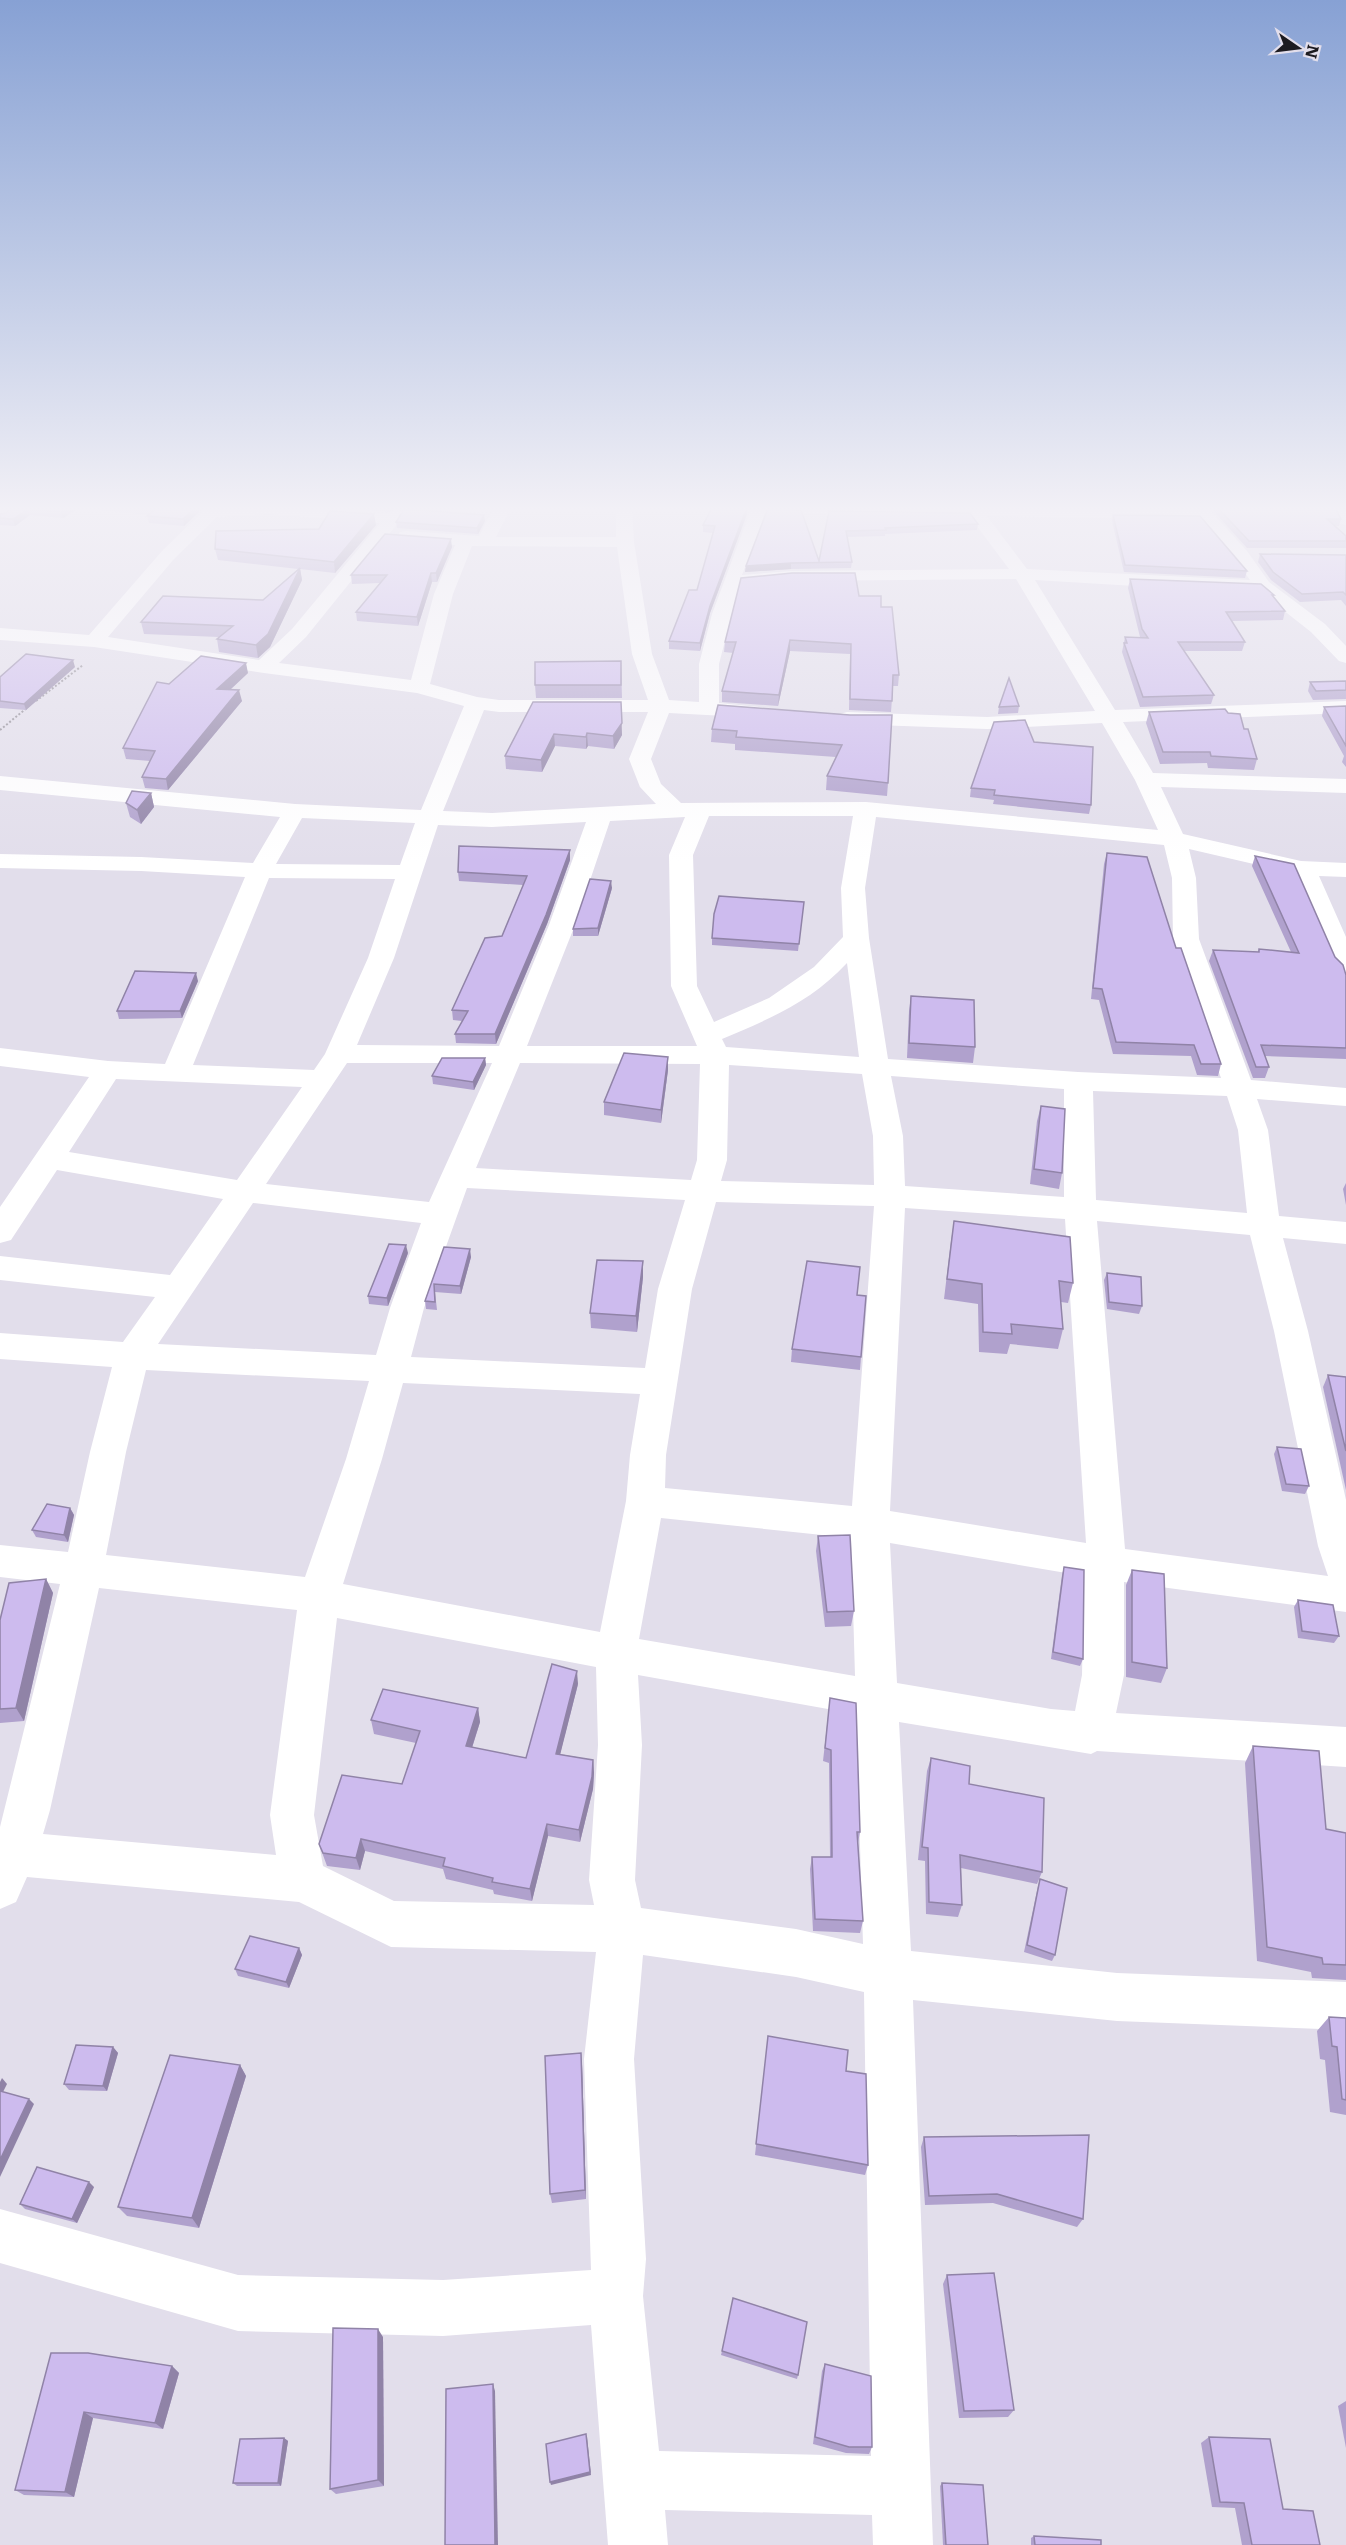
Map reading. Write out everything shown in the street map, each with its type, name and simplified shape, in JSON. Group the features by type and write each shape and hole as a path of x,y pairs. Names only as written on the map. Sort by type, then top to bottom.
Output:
{"street":[{"path":"103,642 116,625"},
{"path":"264,668 306,625"},
{"path":"419,687 433,625"},
{"path":"638,625 642,654 661,706 640,759 651,787 687,810"},
{"path":"709,709 709,664 719,625"},
{"path":"1055,625 1146,780 1174,839 1184,878 1186,939 1253,1130 1264,1226 1291,1331 1337,1546 1346,1572"},
{"path":"1314,625 1346,657"},
{"path":"0,634 103,642 264,668 419,687 476,704 554,708 661,706 778,713"},
{"path":"476,704 429,818 381,958 330,1066 132,1356 108,1452 84,1568 28,1810 5,1864 303,1881 392,1924 622,1929 796,1953 888,1973 1117,1997 1346,2006"},
{"path":"824,716 987,723 1108,715 1346,707"},
{"path":"1146,780 1346,786"},
{"path":"0,783 295,811 492,820 687,810 866,808 1174,839 1302,868 1346,870"},
{"path":"866,808 853,888 856,938 875,1067 888,1136 890,1196 870,1524 888,1973 903,2545"},
{"path":"638,2545 616,2296 619,2259 609,2059 622,1929 612,1880 620,1745 616,1653 645,1501 648,1455 675,1289 712,1160 710,1045 684,986 681,855 687,810"},
{"path":"176,1072 260,871 295,811"},
{"path":"303,1881 292,1815 319,1596 391,1367 407,1308 440,1214 509,1056 562,925 600,816"},
{"path":"0,861 260,871 410,872"},
{"path":"1302,868 1346,967"},
{"path":"710,1045 779,1004 823,973 856,938"},
{"path":"0,1057 108,1070 176,1072 710,1045 875,1067 1078,1081 1240,1088 1346,1097"},
{"path":"0,1232 108,1070"},
{"path":"1078,1081 1080,1209 1107,1563 1104,1575 1103,1675 1091,1734"},
{"path":"48,1159 246,1192 440,1214"},
{"path":"457,1177 703,1191 890,1196 1080,1209 1346,1233"},
{"path":"0,1268 180,1287"},
{"path":"0,1346 132,1356 661,1382"},
{"path":"645,1501 870,1524 1107,1563 1346,1595"},
{"path":"0,1561 84,1568 319,1596 616,1653 1051,1730 1346,1747"},
{"path":"0,2236 238,2303 442,2308 616,2296"},
{"path":"634,2480 900,2486"}],"path":[{"path":"0,730 103,642"}],"building":[{"path":"205,625 272,625 268,634 256,645 217,639 233,626"},
{"path":"675,625 705,625 700,643 669,641"},
{"path":"729,625 894,625 899,675 893,675 892,701 850,699 851,644 790,640 779,695 722,691 736,642 725,642"},
{"path":"1141,625 1234,625 1245,642 1178,642 1214,695 1143,697 1124,643 1127,643 1125,637 1148,638"},
{"path":"26,654 73,660 24,704 0,701 0,677"},
{"path":"201,656 246,663 217,689 239,690 166,779 142,777 155,751 123,748 157,682 169,684"},
{"path":"621,661 621,685 535,685 535,662"},
{"path":"1009,678 1019,706 999,707"},
{"path":"1346,681 1346,690 1316,691 1310,682"},
{"path":"533,702 621,702 622,723 613,736 587,733 586,737 554,734 541,760 505,756"},
{"path":"718,705 850,715 892,715 888,783 827,776 842,745 736,737 737,731 712,729"},
{"path":"1346,706 1346,746 1324,707"},
{"path":"1225,709 1228,713 1240,714 1244,729 1248,729 1257,759 1211,756 1210,752 1163,752 1149,712"},
{"path":"1025,720 1034,742 1093,747 1091,805 994,795 995,790 971,788 994,722"},
{"path":"132,791 151,793 137,810 126,803"},
{"path":"459,846 570,850 546,915 495,1034 455,1034 468,1011 452,1010 485,938 502,936 527,876 458,872"},
{"path":"1107,853 1147,857 1176,948 1181,948 1221,1064 1201,1064 1194,1045 1116,1042 1102,989 1093,988"},
{"path":"1255,856 1294,864 1335,957 1343,965 1346,975 1346,1048 1261,1045 1269,1067 1256,1067 1213,950 1259,952 1259,949 1299,953"},
{"path":"590,879 611,881 598,928 573,929"},
{"path":"719,896 804,902 799,944 712,938 714,914"},
{"path":"135,971 196,973 180,1011 117,1011"},
{"path":"911,996 974,1000 975,1047 909,1043"},
{"path":"624,1053 668,1057 661,1110 604,1102"},
{"path":"442,1058 485,1058 473,1082 432,1076"},
{"path":"1041,1106 1065,1109 1062,1173 1034,1169"},
{"path":"954,1221 1070,1237 1073,1283 1059,1281 1063,1329 1011,1324 1012,1334 983,1332 982,1284 947,1279"},
{"path":"389,1244 406,1245 387,1298 368,1296"},
{"path":"444,1247 470,1249 460,1286 434,1284 435,1302 425,1301"},
{"path":"597,1260 643,1261 636,1316 590,1313"},
{"path":"807,1261 860,1267 857,1295 866,1296 861,1357 792,1349"},
{"path":"1107,1273 1141,1277 1142,1306 1109,1302"},
{"path":"1328,1375 1346,1377 1346,1451"},
{"path":"1277,1447 1301,1449 1309,1486 1286,1484"},
{"path":"47,1504 70,1508 64,1535 32,1530"},
{"path":"850,1535 854,1611 827,1612 818,1536"},
{"path":"1064,1567 1084,1570 1083,1659 1053,1652"},
{"path":"1132,1570 1164,1574 1167,1668 1132,1662"},
{"path":"46,1579 16,1708 0,1709 0,1620 9,1583"},
{"path":"1298,1600 1333,1605 1339,1636 1302,1631"},
{"path":"552,1664 577,1671 556,1754 593,1760 592,1777 579,1830 547,1824 530,1889 492,1882 493,1878 443,1866 445,1858 361,1839 356,1858 323,1853 319,1844 342,1775 402,1784 420,1731 371,1720 383,1689 478,1708 466,1746 526,1758"},
{"path":"830,1698 856,1703 860,1832 857,1832 863,1921 815,1919 812,1857 832,1857 831,1750 825,1748"},
{"path":"1253,1746 1319,1751 1326,1829 1346,1833 1346,1965 1323,1964 1322,1958 1267,1947"},
{"path":"931,1758 970,1766 969,1784 1044,1798 1042,1872 960,1855 962,1905 929,1902 928,1848 922,1847"},
{"path":"1040,1879 1067,1888 1055,1955 1027,1945"},
{"path":"250,1936 299,1948 286,1982 235,1969"},
{"path":"1329,2017 1346,2018 1346,2100 1342,2099 1337,2047 1332,2046"},
{"path":"768,2036 848,2050 846,2071 866,2074 868,2165 756,2144"},
{"path":"76,2045 113,2047 103,2086 64,2084"},
{"path":"581,2053 585,2190 550,2194 545,2056"},
{"path":"170,2055 240,2065 192,2218 118,2207"},
{"path":"0,2091 29,2099 0,2160"},
{"path":"1089,2135 1083,2219 997,2194 929,2196 924,2137"},
{"path":"37,2167 89,2182 72,2219 20,2204"},
{"path":"994,2273 1014,2410 964,2411 947,2275"},
{"path":"733,2298 807,2322 798,2375 722,2351"},
{"path":"333,2328 378,2329 378,2480 330,2489"},
{"path":"51,2353 88,2353 172,2366 155,2423 84,2412 65,2492 15,2490"},
{"path":"825,2364 871,2376 872,2447 849,2447 815,2437"},
{"path":"493,2384 495,2545 445,2545 446,2389"},
{"path":"586,2434 590,2472 550,2482 546,2444"},
{"path":"1209,2437 1270,2439 1283,2509 1313,2511 1320,2545 1252,2545 1244,2503 1220,2502"},
{"path":"284,2438 278,2483 233,2483 240,2439"},
{"path":"942,2483 983,2485 988,2545 946,2545"},
{"path":"1034,2536 1101,2540 1101,2545 1035,2545"}]}
